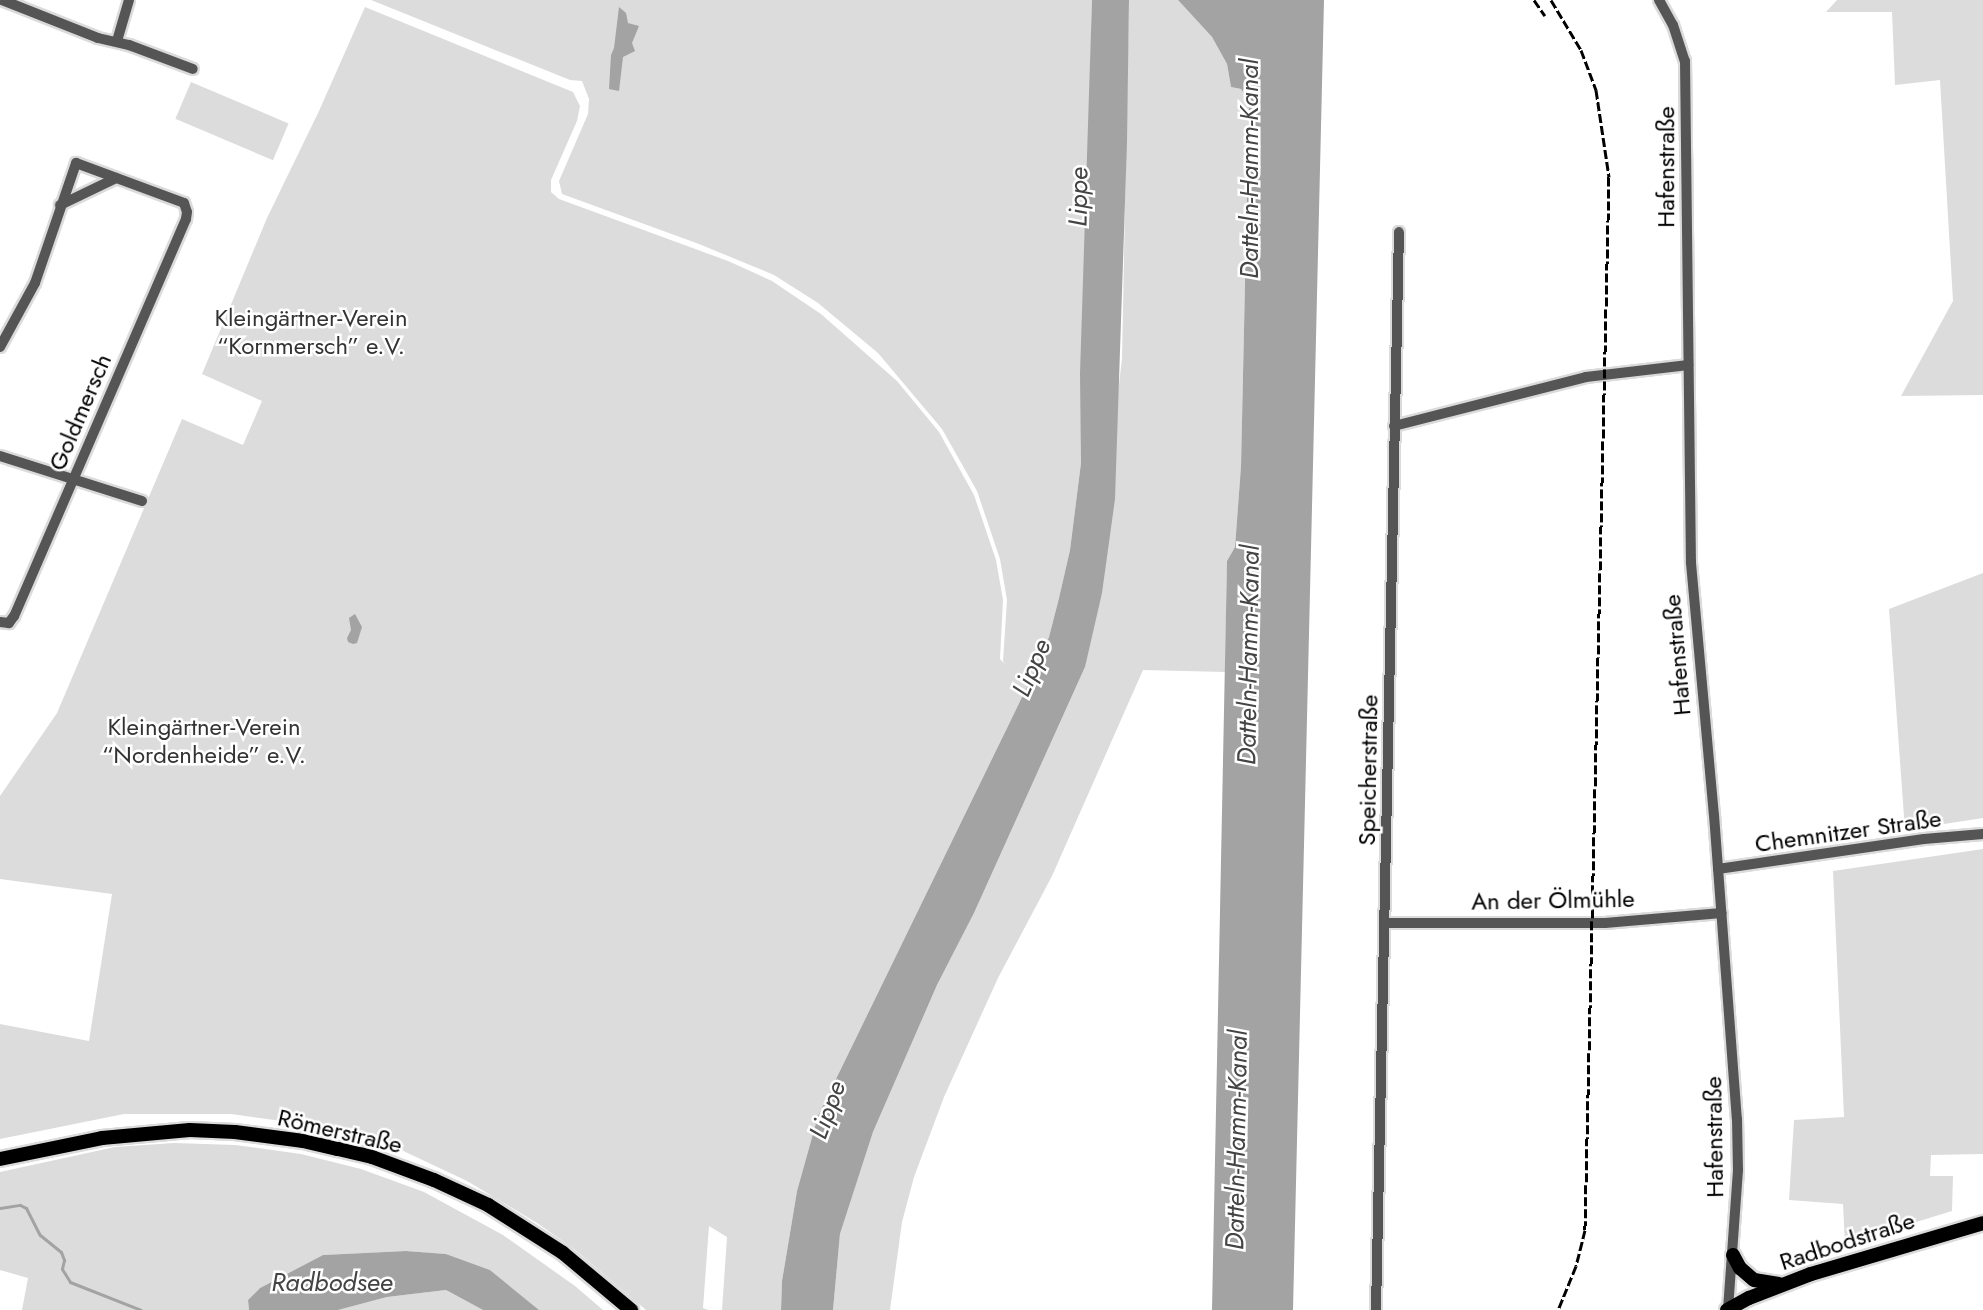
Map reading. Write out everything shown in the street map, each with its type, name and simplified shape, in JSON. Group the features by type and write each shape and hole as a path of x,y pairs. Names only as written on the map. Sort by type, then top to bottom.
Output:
{"main road":[{"name":"Römerstraße","path":"0,1159 102,1138 190,1130 235,1132 303,1141 349,1152 434,1180 488,1205 563,1253 631,1310"},
{"name":"Radbodstraße","path":"1728,1310 1785,1284 1983,1223"},
{"path":"1732,1255 1740,1268 1754,1280 1785,1284"}],"street":[{"path":"2,0 99,38 117,41 194,69"},
{"path":"117,41 129,0"},
{"name":"Hafenstraße","path":"1659,0 1673,25 1685,61 1690,563 1722,913 1737,1119 1728,1310"},
{"path":"0,348 35,282 76,163 116,178"},
{"path":"60,205 116,178"},
{"name":"Goldmersch","path":"0,622 9,624 14,616 186,219 186,207 181,201 116,178"},
{"name":"Speicherstraße","path":"1376,1310 1399,232"},
{"path":"1394,426 1586,377 1688,365"},
{"path":"0,456 142,501"},
{"name":"Chemnitzer Straße","path":"1718,869 1924,839 1983,834"},
{"name":"An der Ölmühle","path":"1385,923 1605,923 1722,913"}],"green space":[{"path":"371,0 1092,0 1081,463 1070,550 1059,598 1049,637 1027,687 818,1116 797,1191 782,1281 781,1310 722,1310 727,1237 709,1226 703,1308 708,1310 646,1310 574,1249 537,1223 467,1181 397,1148 334,1128 231,1114 124,1114 0,1139 0,1024 89,1041 112,894 0,879 0,796 57,713 182,419 243,445 262,401 202,374 267,218 319,111 365,7 573,92 580,106 577,121 551,180 551,192 559,199 728,261 772,281 821,314 897,381 939,432 974,495 996,560 1003,600 1000,659 1005,664 1003,661 1007,600 1000,559 977,491 942,429 878,353 818,303 774,275 699,244 562,194 559,181 588,114 589,99 582,81 570,80"},
{"path":"1129,0 1178,0 1212,37 1227,64 1231,87 1241,89 1249,101 1241,466 1235,547 1227,561 1225,672 1143,670 1052,876 998,978 944,1097 914,1177 902,1222 890,1310 833,1310 840,1234 873,1132 937,985 974,913 1085,667 1122,359"},
{"path":"1837,0 1983,0 1983,395 1901,396 1953,301 1940,80 1895,85 1892,12 1826,12"},
{"path":"191,82 289,123 273,160 175,119"},
{"path":"1983,573 1983,818 1905,830 1889,609"},
{"path":"1983,849 1983,1154 1931,1155 1930,1176 1953,1176 1952,1211 1845,1244 1843,1204 1789,1200 1794,1120 1844,1117 1833,871"},
{"path":"174,1143 235,1145 301,1154 361,1169 424,1192 503,1235 575,1286 603,1310 539,1310 490,1270 446,1254 406,1251 323,1255 260,1288 248,1300 249,1310 22,1310 28,1278 0,1270 0,1172 115,1147"},
{"path":"446,1290 483,1310 338,1310 387,1297"}],"water":[{"name":"Lippe","path":"1092,0 1129,0 1127,143 1115,499 1102,593 1085,667 974,913 937,985 873,1132 840,1234 833,1310 781,1310 782,1281 797,1191 818,1116 1027,687 1049,637 1059,598 1070,550 1081,463 1080,373"},
{"name":"Datteln-Hamm-Kanal","path":"1178,0 1324,0 1293,1310 1212,1310 1227,561 1235,547 1241,466 1249,101 1241,89 1231,87 1227,64 1212,37"},
{"path":"619,7 626,13 628,23 639,26 632,43 635,51 623,57 619,91 609,89 611,55 614,48"},
{"path":"355,614 362,627 357,643 353,644 348,642 347,638 351,630 349,618"},
{"name":"Radbodsee","path":"406,1251 446,1254 490,1270 539,1310 483,1310 446,1290 387,1297 338,1310 249,1310 248,1300 260,1288 323,1255"}],"waterway":[{"path":"0,1208 20,1205 26,1208 40,1235 61,1252 64,1260 62,1269 70,1282 141,1310"}],"railway":[{"path":"1534,0 1545,16"},
{"path":"1551,0 1581,50 1596,90 1609,177 1585,1230 1576,1266 1558,1310"}],"park label":[{"name":"Kleingärtner-Verein “Kornmersch” e.V.","path":"311,332"},
{"name":"Kleingärtner-Verein “Nordenheide” e.V.","path":"204,741"}]}
